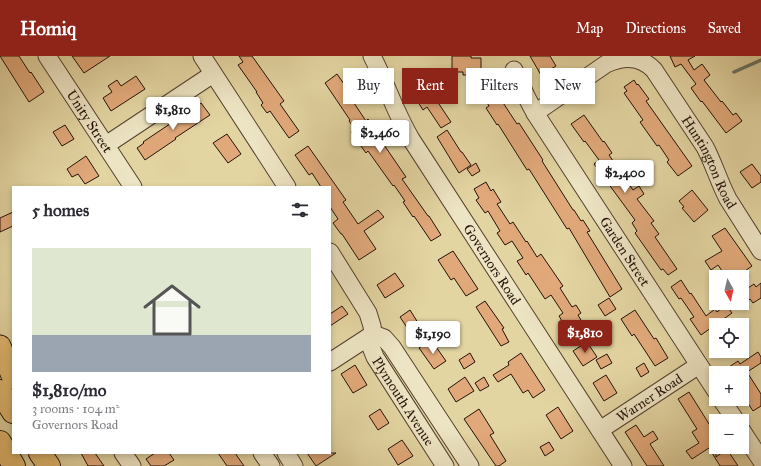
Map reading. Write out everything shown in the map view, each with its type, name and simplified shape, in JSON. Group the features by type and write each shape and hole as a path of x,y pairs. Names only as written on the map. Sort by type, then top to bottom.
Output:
{"highway":[{"path":"0,391 12,410"},
{"path":"0,442 14,466"},
{"path":"41,454 49,466"}],"main road":[{"path":"0,346 12,376"},
{"path":"47,454 53,466"}],"street":[{"name":"Unity Street","path":"47,56 132,186"},
{"path":"202,56 286,186"},
{"name":"Governors Road","path":"372,56 411,139 623,466"},
{"name":"Huntington Road","path":"535,113 613,60 619,58 632,58 645,62 654,70 705,147 722,188 761,251"},
{"path":"106,146 213,74"},
{"name":"Garden Street","path":"530,104 709,380"},
{"name":"Plymouth Avenue","path":"331,254 365,307 371,320 373,334 371,346 375,358 445,466"},
{"path":"331,361 373,334"},
{"name":"Plymouth Avenue","path":"373,334 384,338 392,347 470,466"},
{"name":"Warner Road","path":"600,430 699,365"},
{"path":"749,442 761,460"},
{"path":"124,454 132,466"},
{"path":"263,454 271,466"},
{"path":"287,454 294,466"}],"building":[{"path":"0,56 19,56 44,92 29,102"},
{"path":"72,56 110,56 84,73"},
{"path":"239,56 252,56 284,101 280,104 299,131 289,138 270,111 267,113 261,105 263,103 257,92 238,65 243,62"},
{"path":"452,56 471,56 471,58 481,58 481,68 466,68 466,75 463,75 463,72 458,72 458,68 452,68"},
{"path":"530,56 550,56 556,66 553,68 540,68 540,73"},
{"path":"670,56 695,56 688,60 694,70 702,64 710,75 704,80 733,115 736,113 742,121 726,133 691,88 696,84 681,64 675,67"},
{"path":"337,74 343,83 343,104 355,104 366,121 368,119 406,177 402,179 441,235 431,241 403,202 405,201 394,185 393,186 368,151 366,153 351,132 355,129 325,83"},
{"path":"136,76 145,89 111,111 103,98 112,92 108,86 117,80 121,86"},
{"path":"634,80 649,99 646,101 692,166 678,176 667,162 669,160 659,145 657,146 640,122 643,120 624,93 627,91 624,87"},
{"path":"201,103 210,115 145,160 137,148 144,143 143,142"},
{"path":"419,104 439,104 451,122 441,128 427,107 423,110"},
{"path":"488,104 504,104 517,124 519,123 573,210 581,221 583,220 590,231 587,232 622,289 610,297 569,228 567,229 529,169 527,170 486,108 489,106"},
{"path":"584,115 612,153 609,155 633,190 639,186 644,194 637,199 654,221 651,223 659,234 655,237 677,269 668,275 663,269 661,270 635,233 637,231 632,223 635,220 594,164 599,160 571,124"},
{"path":"65,125 74,139 62,146 53,132"},
{"path":"447,130 471,165 459,173 437,137"},
{"path":"227,134 241,154 228,163 213,143"},
{"path":"308,146 346,200 343,202 358,224 378,210 384,217 364,231 376,249 359,260 333,223 338,219 331,208 331,186 320,186 312,173 309,175 295,155"},
{"path":"86,156 99,176 85,184 78,174 72,177 67,169"},
{"path":"476,163 480,171 472,176 467,169"},
{"path":"752,164 761,176 761,182 752,188 740,172"},
{"path":"486,182 491,191 493,189 501,202 497,204 510,224 513,222 537,257 541,254 563,286 560,288 572,307 576,305 581,313 578,315 582,322 568,331 559,316 563,313 551,295 545,299 528,273 526,275 517,261 523,258 512,241 505,245 497,233 500,231 488,211 485,213 476,200 479,198 474,189"},
{"path":"692,190 708,210 694,222 682,208 684,207 679,201"},
{"path":"12,212 12,226 0,232 0,218"},
{"path":"725,228 752,266 746,270 721,270 718,265 711,270 705,261 722,251 712,236"},
{"path":"453,251 478,289 466,296 454,278 451,280 438,260"},
{"path":"395,273 404,286 385,298 377,285"},
{"path":"681,280 706,316 714,310 717,312 720,310 730,310 732,313 725,318 709,318 709,329 701,335 690,319 694,317 681,298 679,299 671,287"},
{"path":"761,283 761,298 753,303 750,299 749,300 749,287 754,284 756,287"},
{"path":"609,298 616,309 605,316 598,305"},
{"path":"485,301 504,328 502,329 509,342 501,346 476,307"},
{"path":"342,306 348,314 331,325 331,313"},
{"path":"410,310 420,326 410,332 400,317"},
{"path":"635,310 654,339 656,338 668,358 655,366 634,334 632,336 621,319"},
{"path":"428,342 430,346 434,344 446,361 434,369 419,348"},
{"path":"587,342 597,357 583,366 573,351"},
{"path":"758,352 761,357 761,363 749,371 749,366 730,366 738,361 740,364"},
{"path":"470,353 475,362 464,369 459,360"},
{"path":"521,353 545,390 533,398 528,390 523,393 511,374 498,382 493,375 509,365 508,362"},
{"path":"607,354 612,363 601,369 596,360"},
{"path":"644,363 649,372 641,377 636,368"},
{"path":"355,365 367,385 353,393 341,374"},
{"path":"606,375 617,393 604,401 593,383"},
{"path":"749,375 761,394 761,406 753,411 749,405"},
{"path":"465,377 474,391 456,402 448,389"},
{"path":"484,377 489,386 480,391 475,383"},
{"path":"689,392 709,424 709,448 692,459 686,451 699,443 692,432 697,429 678,399"},
{"path":"558,407 573,431 561,439 546,415"},
{"path":"380,409 389,423 378,430 369,416"},
{"path":"479,409 494,433 490,435 506,461 499,466 496,466 464,419"},
{"path":"636,425 644,437 653,431 658,439 650,444 664,466 647,466 625,432"},
{"path":"402,440 413,456 398,465 388,449"},
{"path":"549,442 554,450 545,456 540,447"},
{"path":"336,453 316,466 308,454"},
{"path":"82,454 96,454 104,466 88,466"},
{"path":"154,454 170,454 174,460 164,466 151,466 146,459"},
{"path":"219,454 236,454 244,466 227,466"},
{"path":"713,454 716,454 716,457 720,454 730,454 738,466 720,466"}],"waterway":[{"path":"734,72 761,60"}]}
